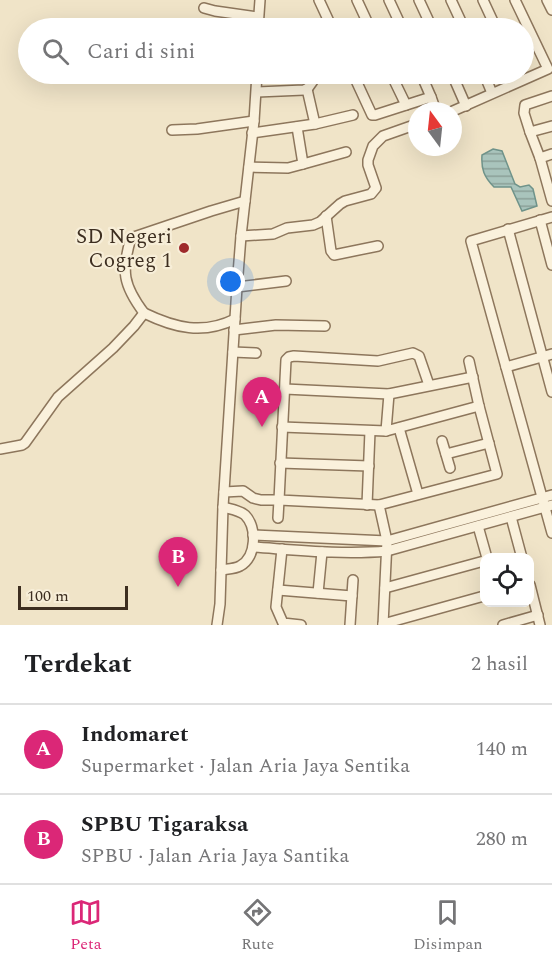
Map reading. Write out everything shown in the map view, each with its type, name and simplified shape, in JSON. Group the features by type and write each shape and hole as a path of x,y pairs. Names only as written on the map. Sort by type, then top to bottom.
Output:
{"street":[{"path":"204,8 258,17 260,0"},
{"path":"319,0 327,18"},
{"path":"357,0 365,18"},
{"path":"389,0 397,18"},
{"path":"419,0 427,18"},
{"path":"451,0 459,18"},
{"path":"483,0 491,18"},
{"path":"515,0 524,18"},
{"path":"547,0 552,10"},
{"path":"534,40 548,69 534,73"},
{"path":"217,625 237,287 257,84"},
{"path":"358,84 372,115 431,97"},
{"path":"396,84 406,105"},
{"path":"425,84 433,102"},
{"path":"456,84 466,106"},
{"path":"488,84 492,93"},
{"path":"462,108 506,84"},
{"path":"257,92 304,90 310,85 315,124"},
{"path":"552,96 525,105 524,113 550,185 552,201"},
{"path":"252,133 315,124 353,115"},
{"path":"172,130 254,121"},
{"path":"530,132 552,126"},
{"path":"297,127 303,164"},
{"path":"241,236 273,234 287,228 313,225 345,201 371,194 376,190 368,165 372,146 383,136 408,127"},
{"path":"249,167 288,168 346,152"},
{"path":"540,158 552,154"},
{"path":"235,319 214,327 190,328 144,313 134,300 125,276 124,260 130,238 245,201"},
{"path":"326,216 331,251 334,255 378,246"},
{"path":"552,217 471,241 552,532"},
{"path":"540,220 552,265"},
{"path":"508,230 547,356 552,392"},
{"path":"237,287 286,281"},
{"path":"0,448 22,446 58,397 112,348 144,313"},
{"path":"234,330 276,325 325,326"},
{"path":"233,352 256,353"},
{"path":"278,518 286,360 289,357 378,361 410,353 416,354 419,356 429,385"},
{"path":"506,367 547,356"},
{"path":"469,361 500,485"},
{"path":"285,389 389,394 473,377"},
{"path":"386,431 389,394"},
{"path":"282,427 386,431 479,406"},
{"path":"399,428 418,494"},
{"path":"368,505 370,431"},
{"path":"442,441 450,468"},
{"path":"446,454 489,443"},
{"path":"280,463 369,466"},
{"path":"224,492 243,491 261,500 379,505 497,474"},
{"path":"253,547 322,552 387,551 511,517 546,504 552,495"},
{"path":"253,535 387,541 546,504"},
{"path":"379,505 387,541 383,625 480,597"},
{"path":"221,570 240,566 248,558 253,547 250,522 243,514 223,507"},
{"path":"511,517 521,553"},
{"path":"478,526 485,553"},
{"path":"282,549 276,607 283,623 302,625"},
{"path":"318,593 322,552"},
{"path":"385,588 480,561"},
{"path":"350,625 353,580"},
{"path":"278,590 352,596"},
{"path":"503,625 539,620 534,601"}],"water":[{"path":"493,149 502,151 515,184 520,187 529,185 533,189 537,206 522,211 511,187 494,187 488,180 483,169 482,155"}],"place":[{"name":"SD Negeri Cogreg 1","path":"184,248"},
{"name":"Indomaret","path":"262,427"},
{"name":"SPBU Tigaraksa","path":"178,587"}]}
